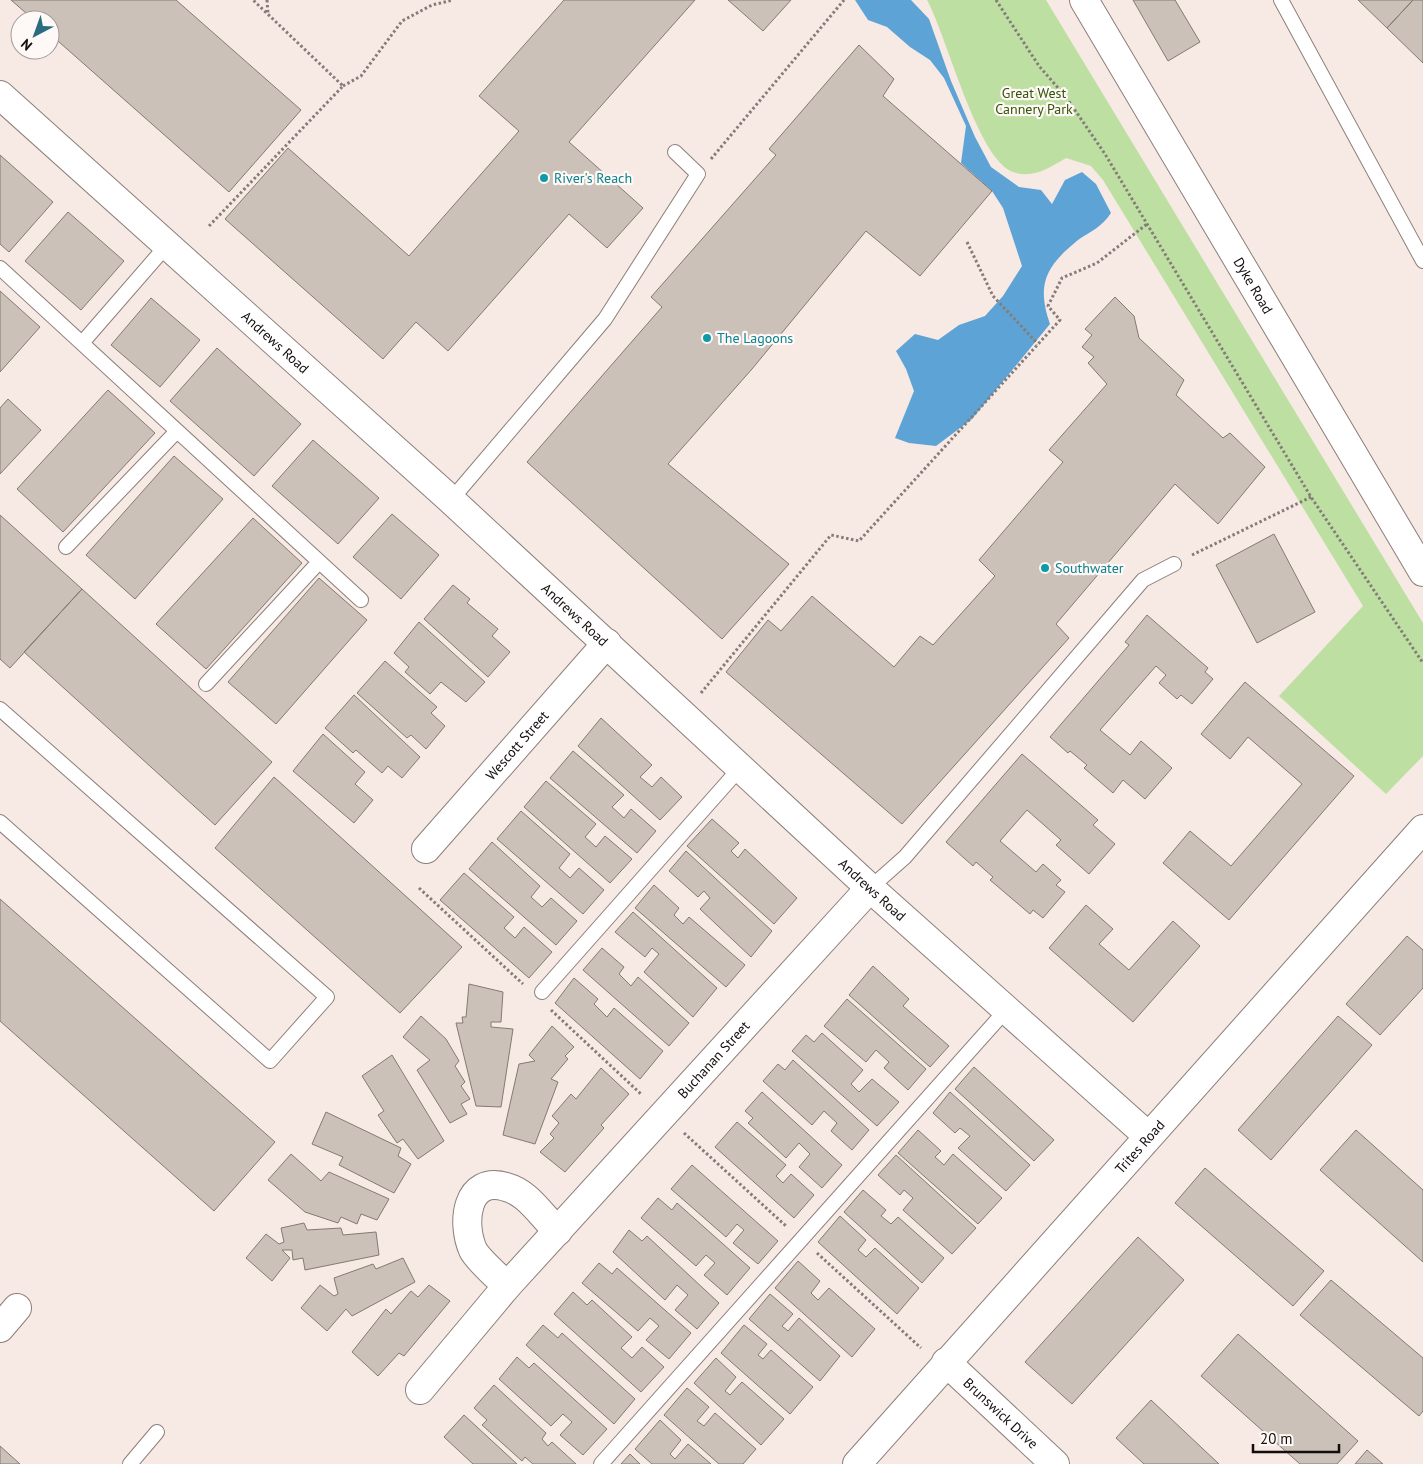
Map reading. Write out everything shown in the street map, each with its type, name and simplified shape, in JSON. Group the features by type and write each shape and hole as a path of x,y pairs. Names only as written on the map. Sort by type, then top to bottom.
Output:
{"street":[{"name":"Dyke Road","path":"1084,0 1423,572"},
{"name":"Andrews Road","path":"0,95 451,500 870,888 1148,1136"},
{"name":"Wescott Street","path":"426,849 607,643"},
{"name":"Trites Road","path":"857,1464 1423,829"},
{"name":"Buchanan Street","path":"420,1390 507,1286 870,888"},
{"path":"507,1286 474,1252 468,1234 466,1213 481,1188 492,1184 507,1187 528,1198 558,1231"},
{"path":"0,1328 17,1308"},
{"name":"Brunswick Drive","path":"944,1365 1055,1464"}],"lane":[{"path":"1281,0 1423,261"},
{"path":"451,500 605,319 698,174 675,152"},
{"path":"82,343 168,244"},
{"path":"0,268 361,600"},
{"path":"66,548 177,430"},
{"path":"206,684 318,562"},
{"path":"870,888 905,857 1143,580 1174,564"},
{"path":"0,710 327,997 270,1061 0,822"},
{"path":"542,992 741,768"},
{"path":"601,1464 1007,1009"},
{"path":"130,1464 157,1432"}],"path":[{"path":"253,0 343,86"},
{"path":"267,0 268,14"},
{"path":"209,226 343,86 361,76 402,21 432,5 453,0"},
{"path":"698,174 821,25 844,0"},
{"path":"996,0 1039,66 1066,97 1105,154 1310,497 1423,663"},
{"path":"683,714 831,535 859,541 1060,320 1048,306 1062,278 1097,263 1147,224"},
{"path":"967,242 993,296 1038,344"},
{"path":"1174,564 1310,497"},
{"path":"663,1114 944,1365"}],"green space":[{"name":"Great West Cannery Park","path":"927,0 1046,0 1423,623 1423,756 1386,794 1279,696 1363,606 1103,180 1091,166 1066,158 1041,171 1027,174 1013,172 1000,162 987,145 975,121"}],"water":[{"path":"855,0 911,0 929,19 951,81 975,137 991,167 1019,187 1041,190 1052,204 1065,180 1082,172 1096,184 1111,213 1100,225 1067,249 1051,267 1044,287 1044,298 1050,324 972,419 936,446 909,443 895,438 914,391 906,369 896,351 915,334 938,340 959,325 985,316 1003,296 1022,266 1003,208 992,191 961,163 966,126 944,78 930,60 910,47 887,27 868,20"}],"building":[{"path":"11,0 176,0 301,110 229,192 60,43 60,10 22,10"},
{"name":"River's Reach","path":"564,0 695,0 569,142 643,208 607,248 569,214 448,351 416,322 383,359 225,219 288,148 409,256 519,131 479,96"},
{"path":"728,0 791,0 763,31"},
{"path":"1133,0 1175,0 1200,42 1168,61"},
{"path":"1358,0 1413,0 1387,28"},
{"path":"1413,0 1423,0 1423,63 1387,28"},
{"name":"The Lagoons","path":"859,45 894,79 883,96 992,191 920,276 866,231 752,369 668,464 789,564 722,639 527,462 662,307 651,297 776,155 769,149"},
{"path":"0,155 53,202 9,252 0,244"},
{"path":"68,212 124,261 81,310 25,261"},
{"path":"0,291 40,327 0,372"},
{"name":"Southwater","path":"1115,297 1134,316 1139,338 1184,380 1176,395 1223,438 1230,433 1265,467 1218,524 1175,484 1056,624 1069,638 902,824 726,672 768,620 781,631 812,596 894,667 920,636 933,645 995,576 979,560 1063,462 1049,450 1107,384 1088,363 1094,357 1082,347 1092,335 1085,329"},
{"path":"151,298 200,340 160,387 111,345"},
{"path":"217,348 301,424 254,476 170,401"},
{"path":"108,390 155,433 63,532 17,489"},
{"path":"8,399 41,430 0,474 0,408"},
{"path":"313,440 379,498 338,544 272,486"},
{"path":"174,456 223,499 135,599 86,555"},
{"path":"392,514 439,555 401,599 353,557"},
{"path":"0,515 82,589 10,668 0,659"},
{"path":"253,518 302,563 206,669 156,624"},
{"path":"1274,534 1315,612 1257,643 1216,565"},
{"path":"319,578 367,620 276,724 228,682"},
{"path":"453,585 470,599 467,603 498,629 492,636 510,652 488,677 424,619"},
{"path":"82,589 272,762 215,825 24,652"},
{"path":"1147,615 1208,668 1205,672 1213,679 1192,704 1181,695 1177,699 1159,683 1166,675 1156,666 1100,730 1130,755 1141,741 1172,768 1145,799 1123,780 1113,793 1084,768 1087,765 1070,751 1068,753 1050,737 1129,645 1125,642"},
{"path":"419,622 485,682 466,702 441,682 430,694 405,672 409,667 394,653"},
{"path":"385,661 437,707 431,713 445,726 426,749 411,735 407,738 357,693"},
{"path":"1245,682 1354,776 1229,920 1163,863 1190,831 1231,866 1302,784 1248,737 1230,759 1201,734"},
{"path":"354,695 420,757 402,778 388,766 382,773 356,750 353,753 325,728"},
{"path":"601,718 652,765 640,777 652,787 661,777 682,797 660,820 578,746"},
{"path":"323,734 365,772 355,784 373,800 354,823 293,771"},
{"path":"573,751 624,795 612,807 624,818 631,809 656,831 637,853 550,778"},
{"path":"1022,754 1098,820 1093,825 1115,844 1089,874 1056,845 1061,840 1027,810 1000,841 1036,872 1043,864 1061,880 1056,885 1065,892 1043,918 1033,910 1030,914 990,880 993,877 976,862 973,866 946,842"},
{"path":"274,777 462,947 400,1013 215,848"},
{"path":"546,781 596,824 585,837 596,847 605,836 632,859 610,883 524,807"},
{"path":"521,811 570,854 559,868 570,878 579,868 604,890 583,914 497,839"},
{"path":"712,819 739,843 731,851 738,858 745,849 797,898 774,924 687,846"},
{"path":"492,842 540,886 531,897 542,907 551,898 577,921 556,945 469,869"},
{"path":"686,851 772,931 751,957 700,909 710,898 704,891 698,897 669,871"},
{"path":"464,873 514,917 504,928 515,938 524,927 552,952 529,978 440,900"},
{"path":"654,885 679,908 674,915 683,924 689,917 745,965 726,987 635,908"},
{"path":"0,899 275,1142 214,1211 0,1021"},
{"path":"1086,905 1113,929 1099,944 1129,970 1173,921 1200,946 1133,1022 1049,948"},
{"path":"633,912 717,988 693,1017 644,972 659,954 652,948 645,957 615,932"},
{"path":"1407,936 1423,950 1423,988 1380,1035 1346,1004"},
{"path":"602,948 624,967 619,974 631,986 638,977 689,1023 669,1046 583,970"},
{"path":"873,966 909,999 903,1006 949,1046 930,1067 849,995"},
{"path":"574,978 598,999 594,1004 607,1017 614,1008 663,1051 640,1079 555,1003"},
{"path":"469,984 503,992 501,1022 491,1022 491,1027 513,1029 501,1107 476,1106 456,1023 463,1023 462,1017 466,1017"},
{"path":"847,999 926,1069 908,1090 884,1068 889,1062 876,1050 866,1062 824,1026"},
{"path":"421,1016 446,1039 459,1061 455,1066 465,1082 461,1086 470,1099 461,1104 467,1114 450,1123 417,1070 430,1060 403,1037"},
{"path":"1338,1016 1372,1045 1271,1160 1238,1130"},
{"path":"552,1026 574,1047 565,1056 568,1059 551,1079 558,1082 535,1144 503,1135 519,1064 535,1061 529,1055"},
{"path":"822,1033 863,1070 851,1084 859,1092 872,1079 899,1102 877,1126 792,1051 806,1035 814,1042"},
{"path":"392,1055 444,1141 418,1159 403,1139 397,1143 378,1115 384,1111 362,1076"},
{"path":"793,1060 869,1130 852,1150 831,1131 837,1123 824,1111 812,1125 763,1081 778,1064 785,1070"},
{"path":"974,1067 1054,1140 1034,1161 955,1089"},
{"path":"601,1068 629,1094 601,1125 604,1128 565,1172 540,1152 554,1138 550,1134 559,1123 552,1116 571,1094 576,1099"},
{"path":"762,1092 842,1165 822,1188 799,1167 810,1154 799,1143 786,1158 748,1123 753,1118 745,1111"},
{"path":"950,1092 1030,1165 1006,1191 958,1148 970,1136 960,1128 955,1133 933,1113"},
{"path":"326,1112 401,1148 398,1156 411,1164 394,1193 339,1165 343,1157 312,1144"},
{"path":"737,1122 786,1165 776,1176 783,1183 791,1174 814,1195 794,1218 715,1147"},
{"path":"918,1130 941,1151 935,1157 944,1165 953,1154 1002,1198 978,1224 898,1153"},
{"path":"1356,1130 1423,1190 1423,1262 1320,1170"},
{"path":"291,1154 321,1181 329,1172 389,1199 377,1220 361,1214 357,1224 341,1217 338,1223 305,1212 268,1180"},
{"path":"896,1155 976,1228 952,1254 903,1210 913,1198 904,1190 900,1195 878,1175"},
{"path":"692,1165 778,1241 758,1264 733,1243 744,1230 737,1224 726,1237 671,1189"},
{"path":"1205,1168 1324,1271 1293,1306 1175,1203"},
{"path":"863,1190 886,1210 881,1216 891,1224 898,1217 944,1258 922,1283 844,1212"},
{"path":"658,1198 672,1210 677,1203 750,1268 727,1295 704,1275 715,1263 706,1255 696,1266 641,1218"},
{"path":"840,1216 866,1240 858,1250 866,1257 875,1248 919,1288 897,1314 818,1242"},
{"path":"304,1223 307,1230 341,1228 343,1235 376,1232 379,1255 305,1270 303,1258 293,1260 292,1250 282,1250 290,1258 272,1281 246,1258 266,1234 279,1244 284,1242 281,1228"},
{"path":"629,1230 642,1241 647,1236 719,1303 697,1329 675,1310 688,1295 677,1285 665,1300 613,1252"},
{"path":"1138,1237 1184,1280 1072,1404 1025,1362"},
{"path":"403,1258 415,1282 352,1316 346,1309 327,1331 301,1308 320,1285 334,1296 338,1294 334,1278 373,1264 376,1269"},
{"path":"798,1261 820,1281 811,1293 818,1300 829,1288 875,1329 852,1357 775,1288"},
{"path":"599,1263 612,1274 617,1268 691,1333 669,1359 646,1340 659,1326 650,1318 638,1331 582,1283"},
{"path":"1331,1280 1423,1358 1423,1411 1419,1416 1300,1315"},
{"path":"429,1285 450,1301 404,1356 399,1353 378,1376 352,1352 386,1309 391,1314 411,1291 418,1297"},
{"path":"573,1292 587,1305 592,1300 632,1337 621,1348 632,1358 642,1347 664,1367 641,1392 554,1314"},
{"path":"770,1294 793,1314 782,1326 788,1331 799,1318 840,1356 820,1381 749,1319"},
{"path":"543,1325 558,1338 562,1333 635,1399 614,1424 526,1345"},
{"path":"744,1325 767,1344 758,1355 763,1359 771,1350 813,1387 790,1414 721,1353"},
{"path":"1238,1334 1358,1441 1337,1464 1300,1464 1201,1376"},
{"path":"517,1357 529,1368 534,1363 607,1429 583,1455 560,1435 572,1422 563,1414 551,1426 499,1379"},
{"path":"716,1358 736,1377 725,1391 730,1395 742,1382 784,1419 761,1445 694,1383"},
{"path":"494,1385 546,1433 542,1439 548,1446 552,1442 576,1464 533,1464 525,1457 522,1461 482,1425 487,1420 474,1408"},
{"path":"687,1388 709,1407 697,1421 704,1426 715,1413 756,1449 743,1464 719,1464 664,1415"},
{"path":"1151,1400 1219,1464 1144,1464 1116,1438"},
{"path":"464,1415 517,1464 473,1464 444,1437"},
{"path":"660,1420 681,1440 670,1454 675,1459 688,1444 711,1464 652,1464 635,1449"},
{"path":"0,1446 20,1464 0,1464"},
{"path":"1367,1450 1383,1464 1355,1464"},
{"path":"630,1454 640,1464 621,1464"}],"place":[{"name":"River's Reach","path":"544,178"},
{"name":"The Lagoons","path":"707,338"},
{"name":"Southwater","path":"1045,568"}]}
